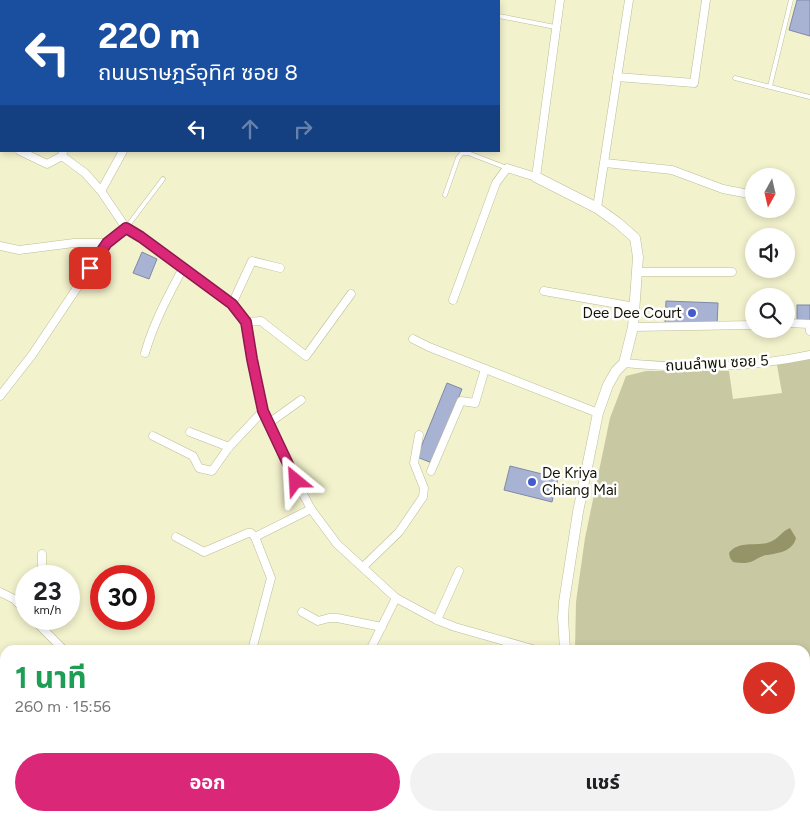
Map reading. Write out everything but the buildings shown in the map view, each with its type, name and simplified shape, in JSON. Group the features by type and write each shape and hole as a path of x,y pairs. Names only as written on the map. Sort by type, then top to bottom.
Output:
{"street":[{"path":"536,177 560,0"},
{"path":"597,208 629,0"},
{"path":"617,77 694,84 706,0"},
{"path":"22,152 47,164 63,154 102,191 126,228 232,304 246,322 263,411 268,423 311,509 337,544 396,598 437,620 455,627 518,645"},
{"path":"102,191 122,152"},
{"path":"605,163 672,170 723,189 745,193"},
{"path":"453,300 496,183 507,168 536,177 597,208 635,238 638,272 633,327 624,363 616,371 598,412 566,584 563,618 566,645"},
{"path":"0,396 32,355 107,243 126,228"},
{"path":"0,246 18,250 74,243 107,243"},
{"path":"232,304 252,262 280,268"},
{"path":"145,353 152,329 184,268"},
{"path":"638,272 732,272"},
{"path":"544,291 635,307"},
{"path":"246,322 261,322 306,356 351,294"},
{"path":"795,323 809,324 810,330"},
{"path":"633,327 745,325"},
{"path":"413,339 598,412"},
{"name":"ถนนลำพูน ซอย 5","path":"624,363 656,366 698,366 753,363 788,359 810,354"},
{"path":"430,471 461,401 475,403 486,369"},
{"path":"268,423 300,400"},
{"path":"153,436 193,456 197,467 208,472 213,470 228,447 263,411"},
{"path":"190,432 228,447"},
{"path":"363,567 398,532 423,497 424,488 414,463 419,435"},
{"path":"255,537 311,509"},
{"path":"176,537 204,552 248,533 255,537 271,578 253,645"},
{"path":"42,554 42,565"},
{"path":"437,620 459,572"},
{"path":"0,592 15,600"},
{"path":"373,645 396,598"},
{"path":"302,612 318,621 337,618 382,627"},
{"path":"45,630 59,645"}],"lane":[{"path":"770,86 791,0"},
{"path":"500,16 557,27"},
{"path":"735,78 810,96"},
{"path":"446,196 458,158 462,153 468,153 507,168"},
{"path":"126,228 163,179"}],"shaded area":[{"path":"810,359 810,645 575,645 576,602 585,538 610,418 626,376 646,371 729,371 733,399 782,393 777,365"},
{"path":"790,528 796,538 792,546 785,551 745,563 733,562 730,558 729,553 737,547 771,542"}],"place":[{"name":"Dee Dee Court","path":"692,313"},
{"name":"De Kriya Chiang Mai","path":"532,482"}],"route":[{"path":"90,268 107,243 126,228 232,304 246,322 263,411 296,481"}]}
